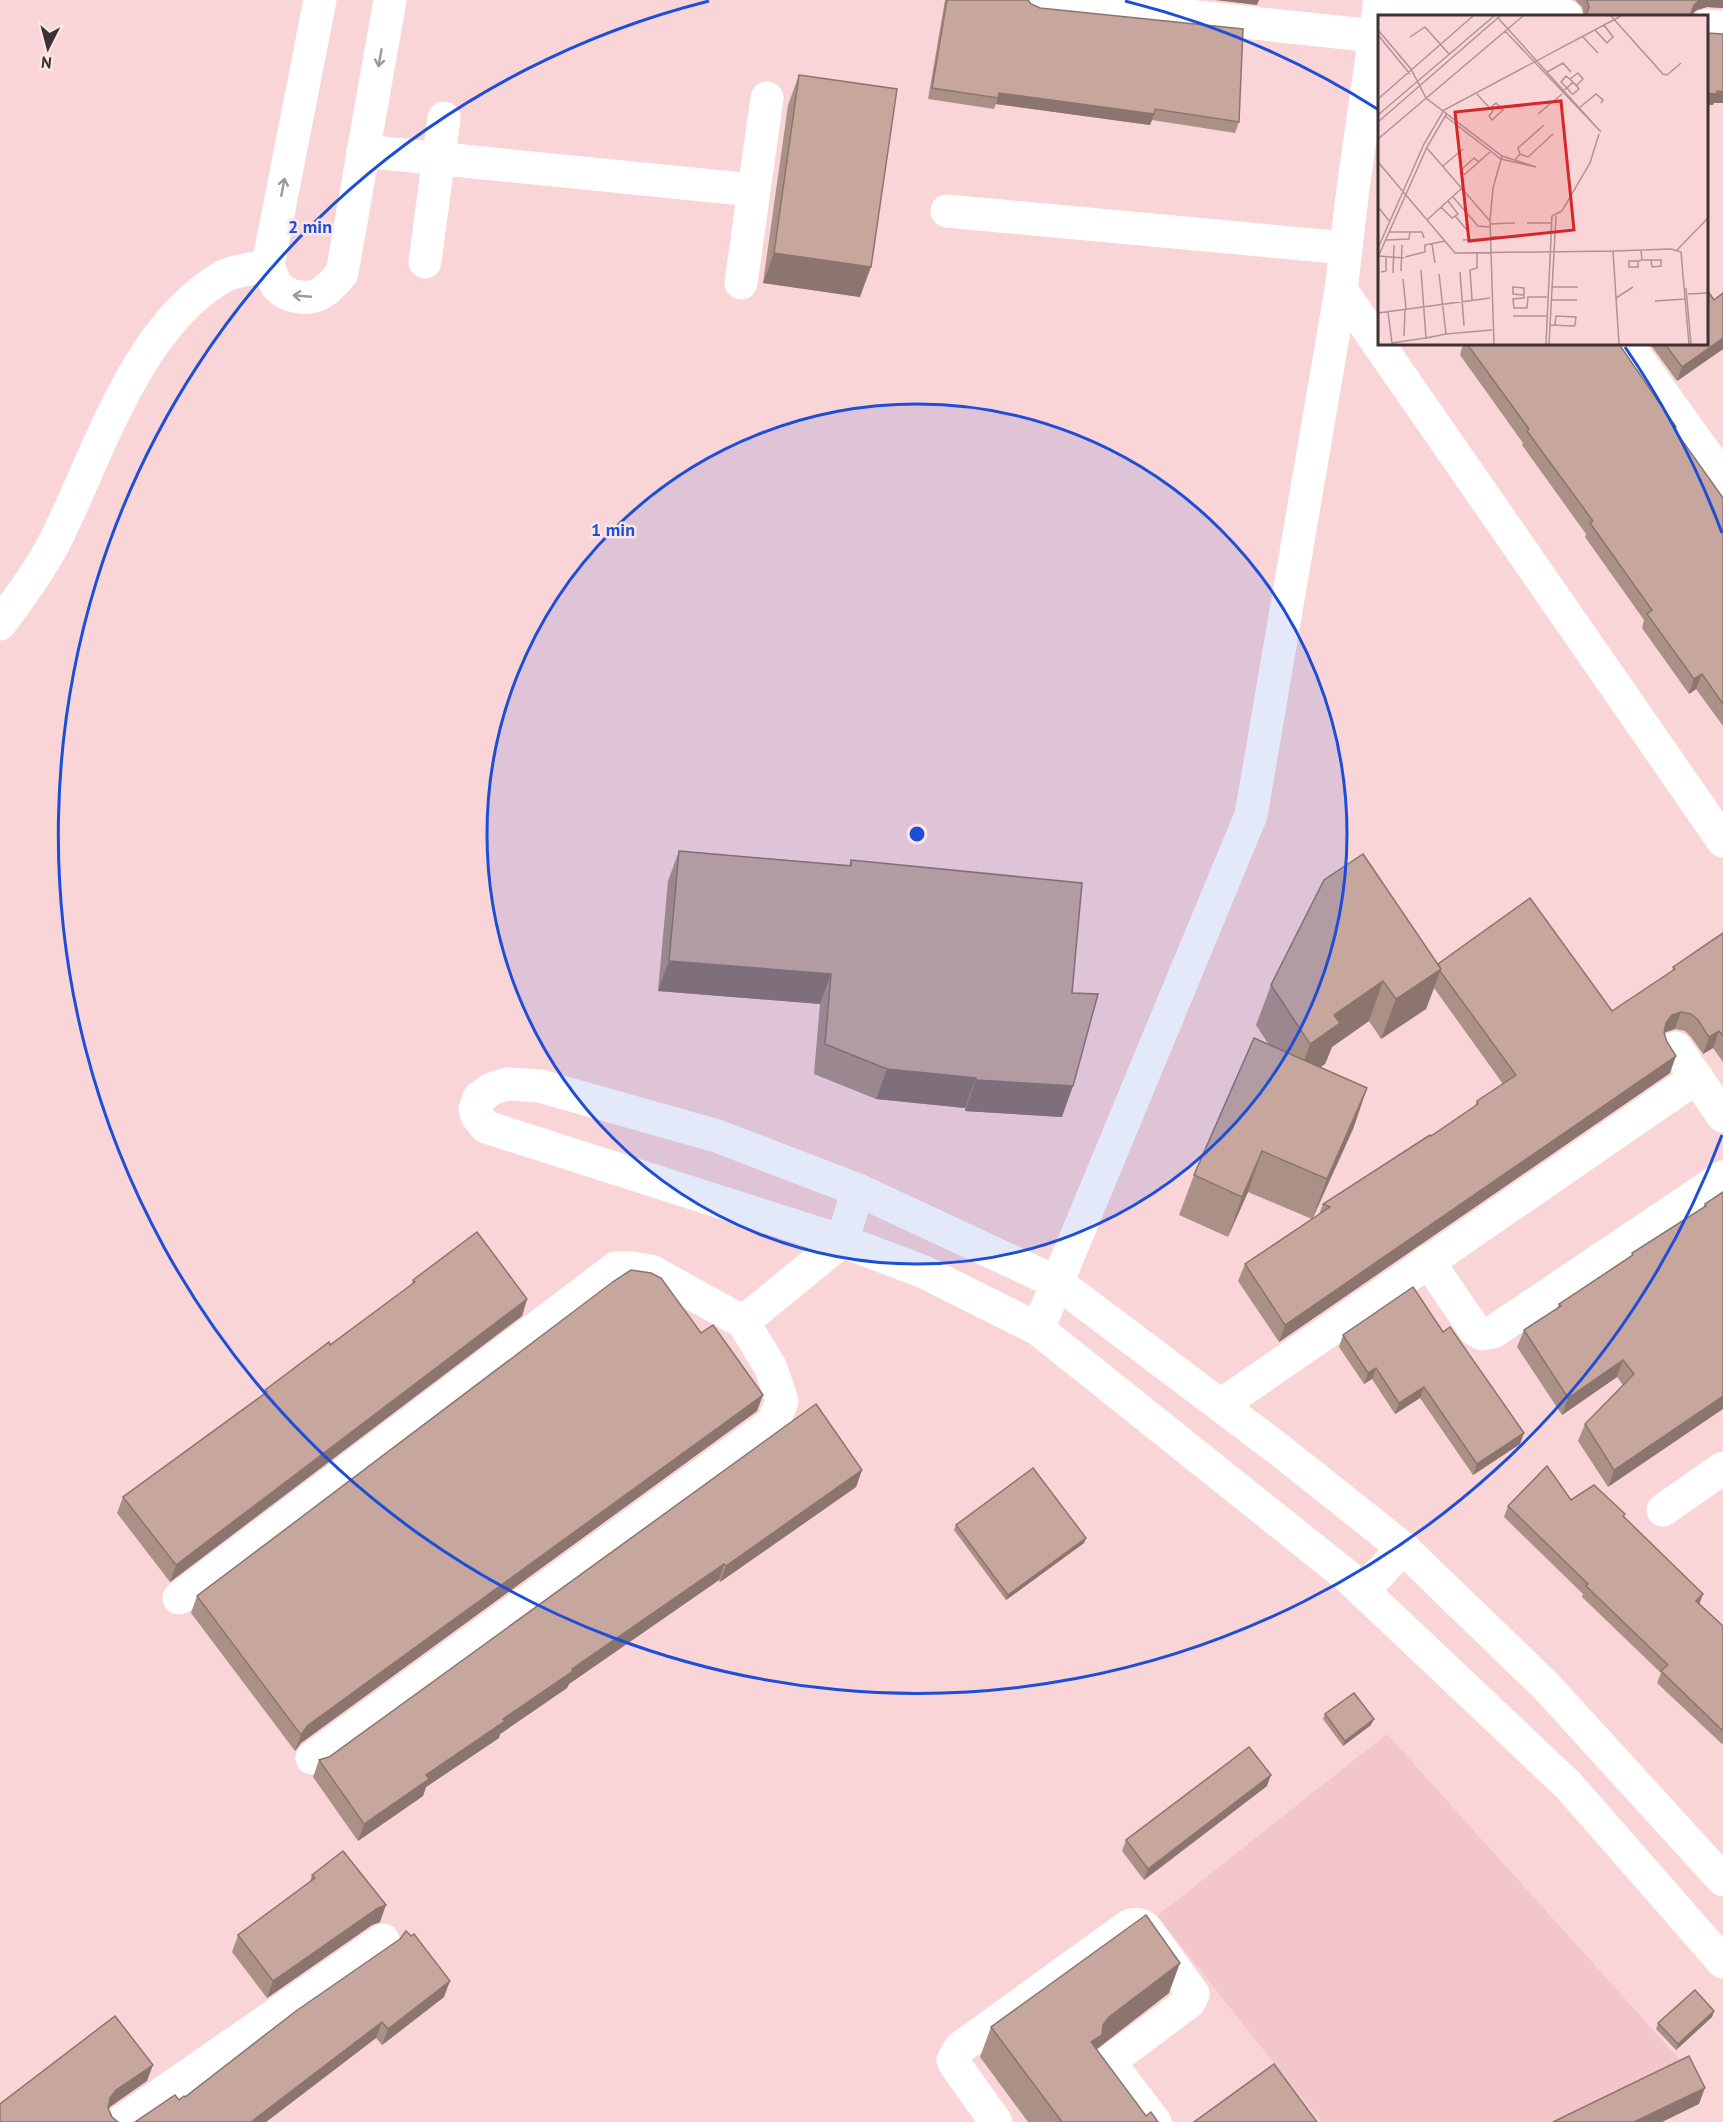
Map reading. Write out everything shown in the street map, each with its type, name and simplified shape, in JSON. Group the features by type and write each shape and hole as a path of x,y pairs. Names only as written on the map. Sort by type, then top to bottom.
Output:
{"street":[{"path":"320,0 268,266 277,285 288,294 303,298 318,296 329,289 342,273 390,0"},
{"path":"1038,0 1375,36"},
{"path":"1380,2 1553,15"},
{"path":"1038,1329 1251,815 1341,290 1346,248 1366,190 1378,16"},
{"path":"1708,26 1723,27"},
{"path":"741,284 767,98"},
{"path":"425,262 444,118"},
{"path":"363,151 753,190"},
{"path":"947,211 1346,248"},
{"path":"0,624 39,570 55,541 130,379 159,335 193,299 225,275 268,266"},
{"path":"1341,290 1378,343"},
{"path":"1379,345 1723,841"},
{"path":"1628,345 1723,478"},
{"path":"1676,1048 1723,1116"},
{"path":"1221,1405 1697,1077"},
{"path":"1723,1881 1546,1686 1403,1548 1221,1405 1058,1283 858,1190 717,1136 540,1086 507,1084 491,1089 479,1098 475,1109 477,1116 486,1127 842,1240 924,1272 1038,1329 1347,1576 1569,1786 1723,1962"},
{"path":"1428,1262 1475,1330 1487,1334 1723,1177"},
{"path":"742,1322 842,1240 858,1190"},
{"path":"179,1598 616,1268 651,1271 742,1322 771,1368 782,1401 773,1423 312,1758"},
{"path":"1663,1510 1723,1468"},
{"path":"1363,1591 1403,1548"},
{"path":"996,2122 953,2060 960,2048 1130,1925 1138,1924 1143,1925 1147,1930 1193,1994 1189,2002 1109,2062 1149,2120"},
{"path":"121,2122 383,1940"}],"shaded area":[{"path":"1387,1734 1680,2060 1567,2122 1321,2122 1157,1916"}],"building":[{"path":"947,0 1028,0 1040,8 1243,29 1239,122 1155,109 1154,114 999,93 998,98 932,88"},
{"path":"1587,0 1700,0 1694,5 1692,15 1586,15 1589,7"},
{"path":"1708,33 1723,34 1723,92 1717,91 1717,94 1708,93"},
{"path":"799,75 897,89 871,267 774,253"},
{"path":"1708,291 1714,300 1723,293 1723,338 1682,367 1666,345 1708,345"},
{"path":"1468,345 1620,345 1676,427 1674,429 1723,498 1723,704 1702,674 1694,679 1647,614 1652,610 1590,523 1593,521 1527,431 1529,429"},
{"path":"679,851 851,866 851,860 1082,883 1072,993 1098,994 1073,1086 976,1080 976,1078 887,1069 825,1044 831,974 669,961"},
{"path":"1363,854 1441,969 1396,999 1383,981 1334,1015 1340,1023 1310,1044 1271,985 1324,880"},
{"path":"1530,898 1612,1011 1675,969 1673,967 1723,933 1723,1036 1719,1031 1709,1037 1698,1020 1691,1014 1681,1012 1672,1015 1666,1023 1664,1033 1676,1056 1285,1325 1245,1264 1330,1207 1323,1204 1431,1136 1516,1075 1440,971 1438,964"},
{"path":"1254,1038 1367,1088 1327,1179 1262,1151 1242,1197 1194,1175"},
{"path":"1723,1192 1723,1396 1614,1470 1585,1424 1634,1374 1623,1360 1568,1398 1524,1330 1633,1255 1632,1253 1706,1206 1705,1204"},
{"path":"477,1232 527,1299 176,1565 123,1497 267,1392 265,1390 329,1342 330,1345 415,1282 413,1280"},
{"path":"631,1270 651,1273 661,1278 701,1333 713,1325 763,1395 307,1726 301,1735 197,1596"},
{"path":"1413,1287 1443,1332 1450,1327 1524,1433 1477,1464 1424,1387 1399,1403 1376,1368 1368,1373 1343,1335"},
{"path":"816,1404 862,1470 726,1566 724,1564 572,1669 573,1671 503,1719 505,1721 426,1775 429,1779 364,1824 319,1760 329,1757"},
{"path":"1547,1466 1571,1500 1594,1485 1703,1594 1696,1601 1723,1626 1723,1731 1661,1671 1668,1665 1508,1506"},
{"path":"1033,1468 1086,1538 1008,1595 956,1525"},
{"path":"1354,1693 1374,1719 1345,1741 1325,1714"},
{"path":"1249,1747 1271,1775 1148,1869 1126,1840"},
{"path":"343,1851 386,1905 378,1908 273,1981 238,1935 315,1878 312,1875"},
{"path":"1146,1915 1180,1963 1109,2017 1103,2025 1102,2035 1091,2042 1146,2116 1151,2112 1158,2122 1062,2122 991,2027"},
{"path":"406,1931 411,1936 414,1934 450,1981 388,2029 382,2022 251,2122 135,2122 175,2095 179,2100 185,2097 296,2011 400,1939"},
{"path":"1695,1990 1714,2011 1678,2044 1658,2023"},
{"path":"115,2016 153,2065 116,2090 110,2098 108,2108 112,2117 118,2122 0,2122 0,2104"},
{"path":"1689,2056 1705,2088 1634,2122 1553,2122"},
{"path":"1274,2064 1317,2122 1194,2122"}]}
